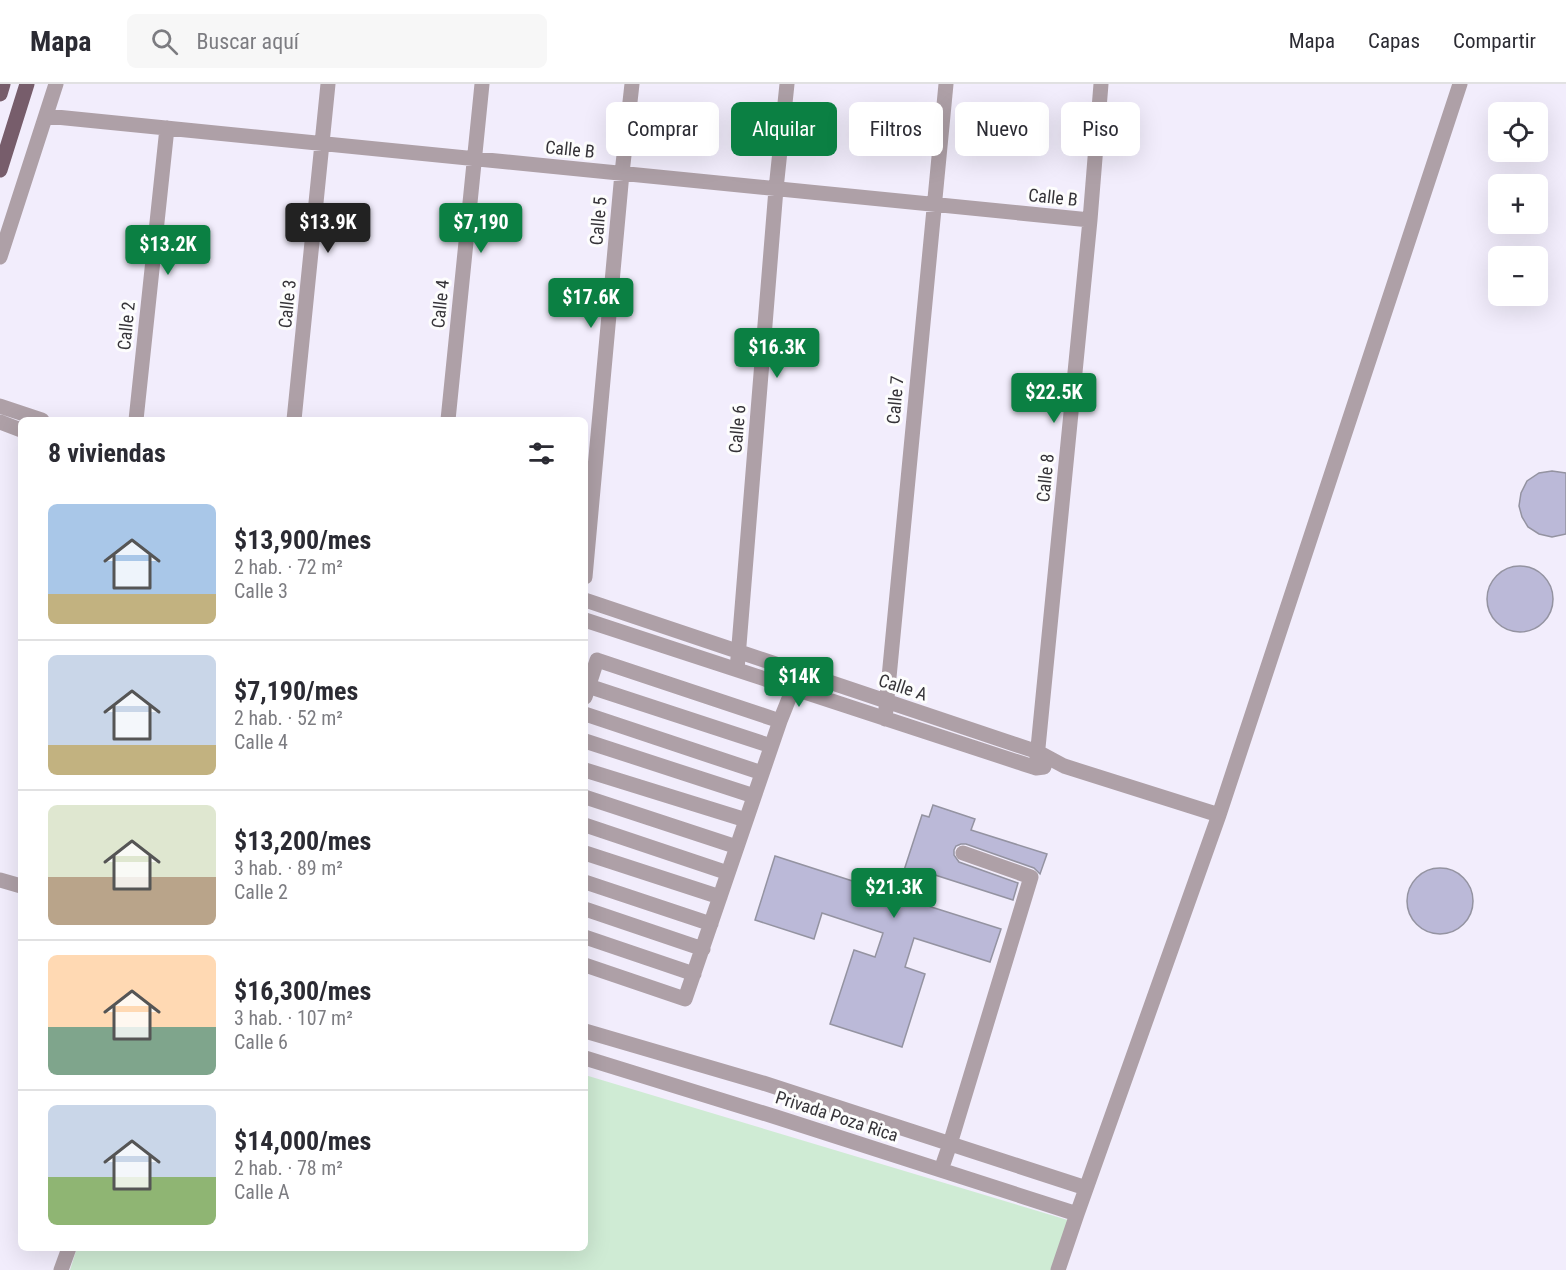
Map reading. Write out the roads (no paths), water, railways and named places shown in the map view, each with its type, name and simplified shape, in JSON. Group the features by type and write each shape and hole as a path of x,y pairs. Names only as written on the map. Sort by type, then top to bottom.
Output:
{"main road":[{"path":"0,94 3,84"},
{"path":"0,170 27,84"}],"street":[{"path":"0,257 56,84"},
{"name":"Calle 3","path":"294,417 328,84"},
{"name":"Calle 4","path":"448,417 482,84"},
{"name":"Calle 5","path":"588,544 632,84"},
{"name":"Calle 6","path":"737,670 776,189 787,84"},
{"name":"Calle 7","path":"885,719 946,84"},
{"name":"Calle 8","path":"1036,768 1090,220 1101,84"},
{"path":"1058,1270 1219,815 1460,84"},
{"name":"Calle B","path":"46,116 1090,220"},
{"name":"Calle 2","path":"136,417 167,128"},
{"path":"0,406 33,417"},
{"path":"0,422 18,429"},
{"name":"Calle A","path":"588,601 1038,752 1064,766"},
{"name":"Calle A","path":"588,621 1036,768"},
{"path":"588,685 597,660 780,721"},
{"path":"588,966 685,999 771,746 799,673"},
{"path":"588,691 771,746"},
{"path":"588,715 762,773"},
{"path":"588,742 754,796"},
{"path":"1036,768 1064,766 1219,815"},
{"path":"588,771 746,820"},
{"path":"588,798 737,847"},
{"path":"588,826 729,873"},
{"path":"940,1170 950,1144 1031,877 963,853"},
{"path":"588,854 720,897"},
{"path":"0,880 18,884"},
{"path":"588,883 711,924"},
{"path":"588,910 703,949"},
{"path":"588,938 694,974"},
{"path":"588,1032 763,1083 1086,1188"},
{"name":"Privada Poza Rica","path":"588,1059 1077,1214"},
{"path":"61,1270 68,1251"}]}
